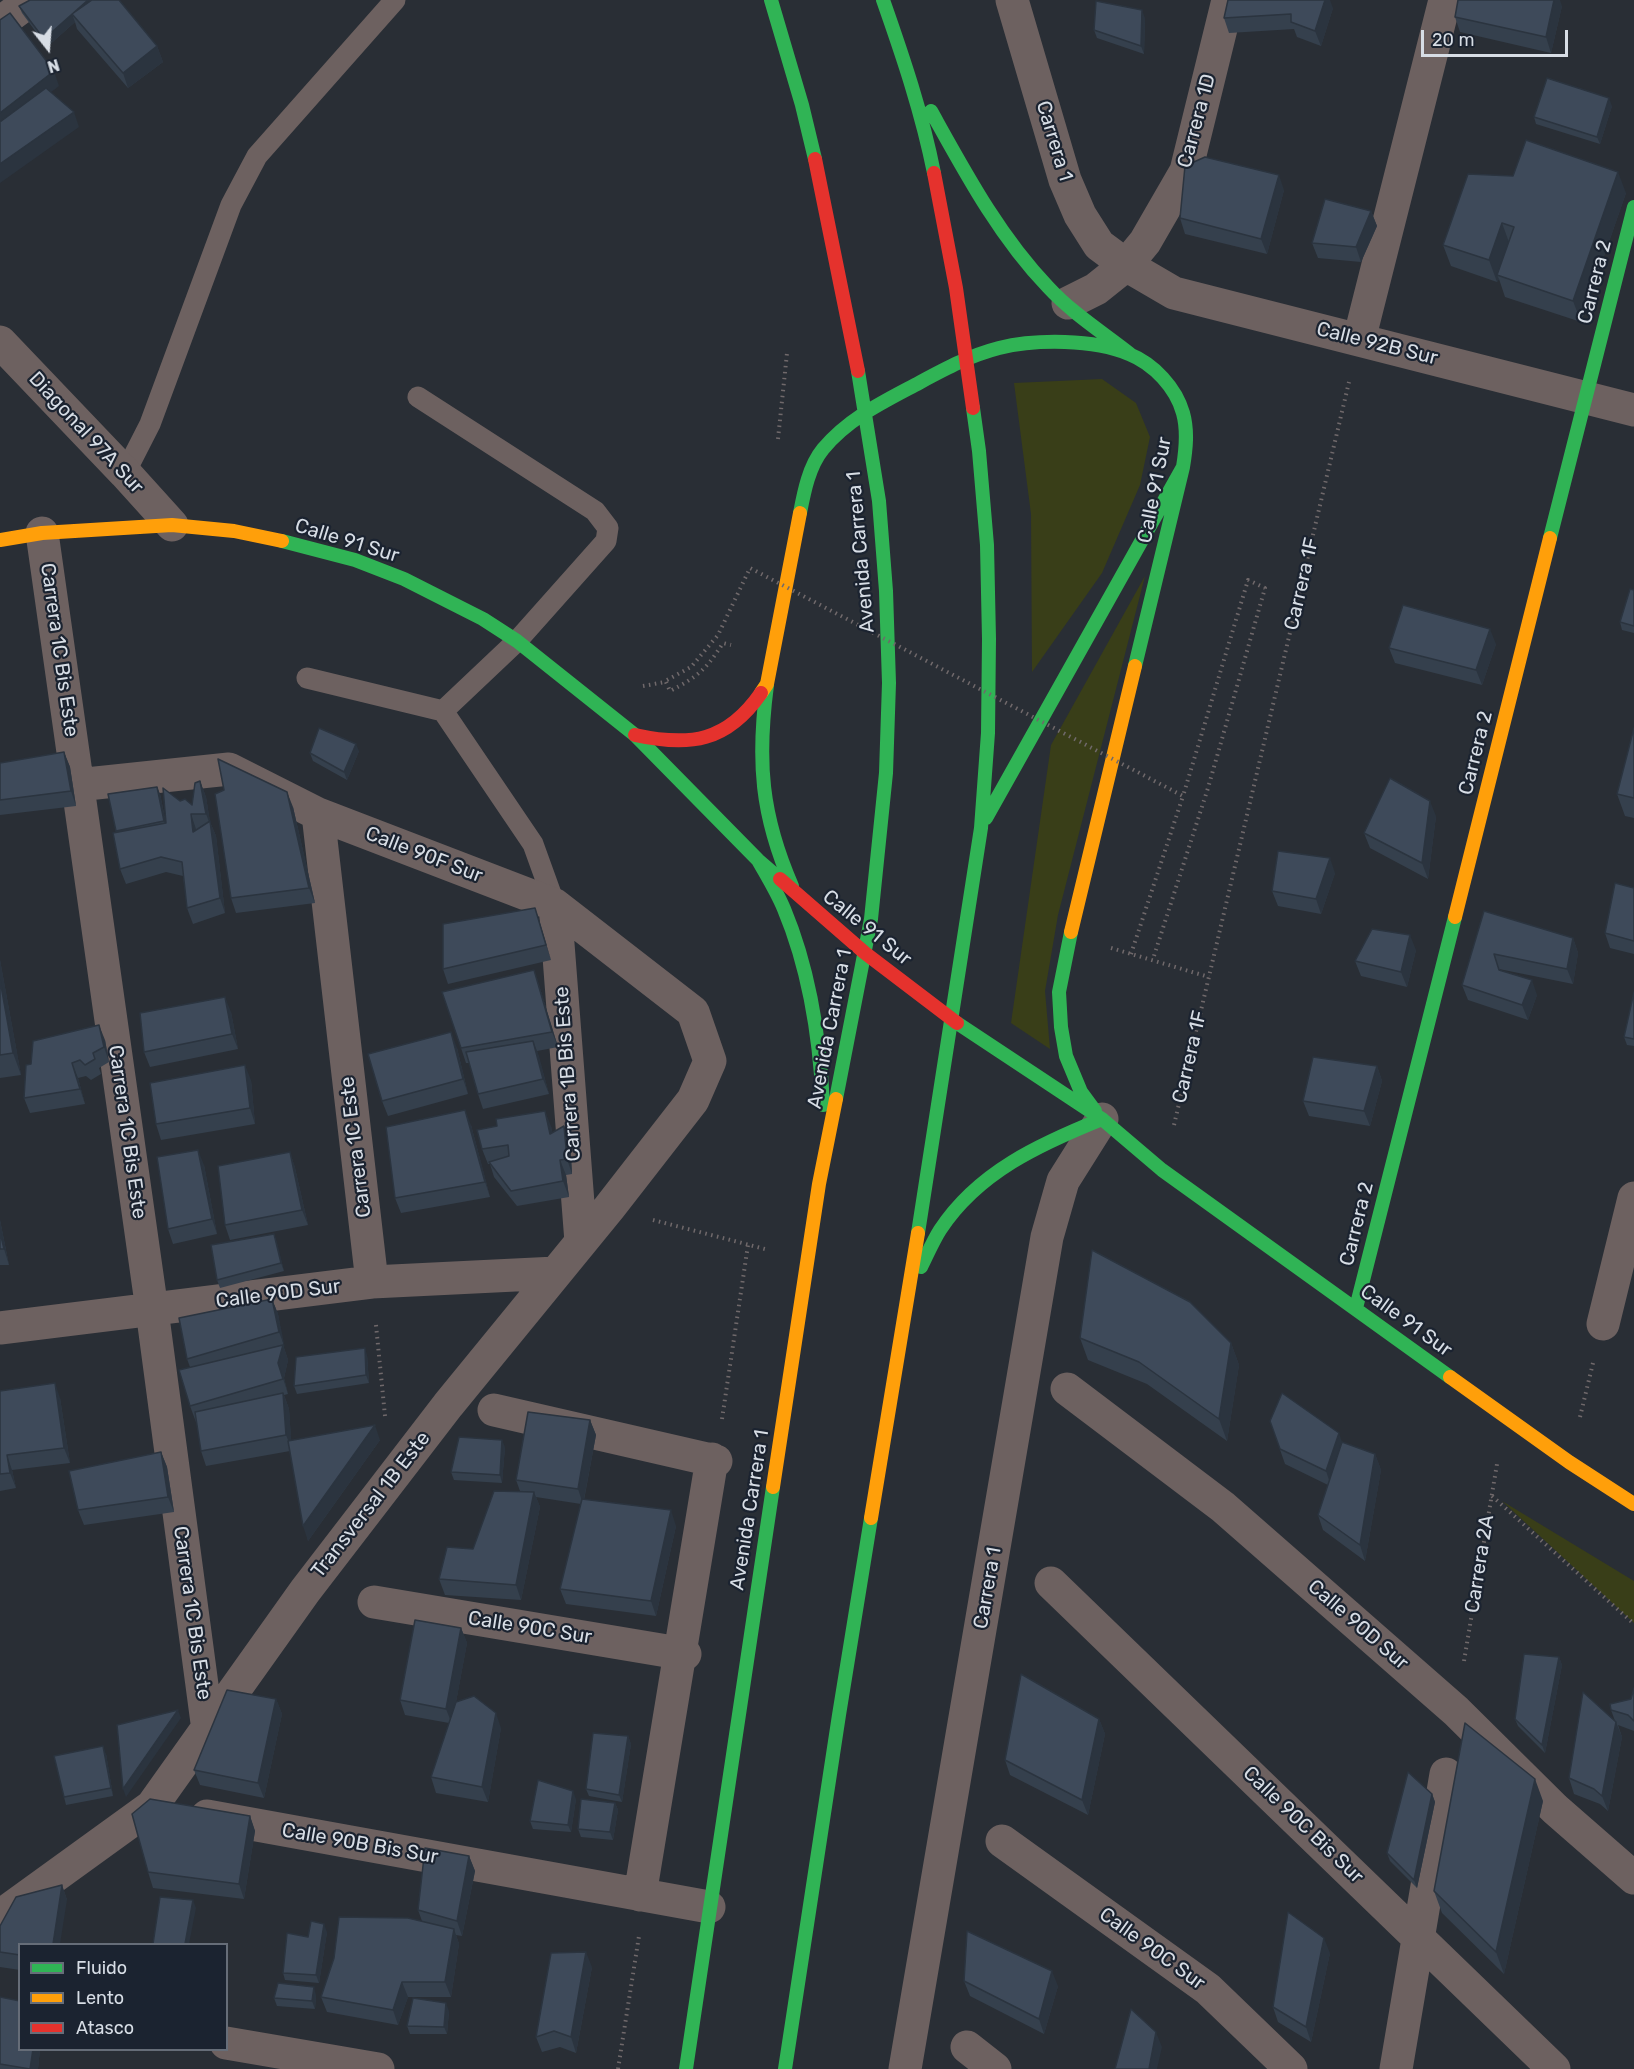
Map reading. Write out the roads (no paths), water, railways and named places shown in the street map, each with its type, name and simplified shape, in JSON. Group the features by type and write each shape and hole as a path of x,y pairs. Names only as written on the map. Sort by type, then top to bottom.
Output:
{"main road":[{"name":"Avenida Carrera 1","path":"686,2069 819,1184 865,953 878,863 886,773 889,682 886,591 879,501 866,411 820,178 802,105 771,0"},
{"path":"785,2069 981,828 988,733 987,545 979,451 956,288 928,143 908,70 883,0"},
{"path":"908,70 956,157 1018,253 1050,289 1131,354"},
{"name":"Carrera 2","path":"1356,1308 1634,207"},
{"name":"Calle 91 Sur","path":"635,735 659,742 686,743 712,737 734,724 754,706 767,684 805,485 827,445 846,425 866,411 966,358 1000,348 1032,343 1098,345 1131,354 1158,372 1169,385 1183,412 1187,438 1183,467 1059,992 1061,1027 1066,1056 1081,1092 1102,1119"},
{"path":"981,828 1183,467"},
{"name":"Calle 91 Sur","path":"0,540 42,533 172,525 234,531 302,544 355,560 404,579 483,619 517,641 635,735 758,860 865,953 951,1019 1102,1119 1162,1170 1504,1416 1634,1504"},
{"path":"767,684 760,738 762,793 781,863 797,896"},
{"path":"758,860 786,911 815,1018 822,1073 823,1129 819,1184"},
{"path":"904,1320 918,1273 940,1230 972,1192 1009,1161 1053,1138 1102,1119"}],"street":[{"path":"0,23 31,0"},
{"name":"Carrera 1","path":"1012,0 1065,180 1080,215 1099,245 1126,265"},
{"name":"Carrera 1D","path":"1068,303 1096,289 1126,265 1151,233 1186,171 1228,0"},
{"path":"1359,340 1445,0"},
{"name":"Calle 92B Sur","path":"1126,265 1173,293 1634,410"},
{"name":"Diagonal 97A Sur","path":"0,342 172,525"},
{"name":"Carrera 1C Bis Este","path":"42,533 152,1310 208,1730"},
{"name":"Calle 90F Sur","path":"77,785 229,769 318,814 555,905 693,1012 710,1061"},
{"name":"Carrera 1C Este","path":"318,814 372,1282"},
{"name":"Carrera 1B Bis Este","path":"555,905 581,1242"},
{"name":"Transversal 1B Este","path":"0,1916 152,1806 305,1591 448,1405 609,1208 693,1100 710,1061"},
{"name":"Carrera 1","path":"905,2069 1047,1237 1063,1181 1102,1119"},
{"path":"1603,1324 1634,1198"},
{"name":"Calle 90D Sur","path":"0,1328 372,1282 556,1273"},
{"name":"Calle 90D Sur","path":"1067,1389 1223,1507 1456,1711 1555,1809 1634,1878"},
{"path":"494,1410 714,1460 640,1895"},
{"name":"Calle 90C Bis Sur","path":"1051,1583 1554,2069"},
{"name":"Calle 90C Sur","path":"374,1602 682,1654"},
{"path":"1396,2069 1446,1774"},
{"name":"Calle 90B Bis Sur","path":"152,1806 709,1907"},
{"name":"Calle 90C Sur","path":"1002,1841 1208,1989 1291,2069"},
{"path":"228,2043 378,2069"},
{"path":"967,2047 995,2069"}],"lane":[{"path":"125,473 150,424 231,206 257,156 395,0"},
{"path":"418,397 595,511 608,528 606,541 517,641 443,711"},
{"path":"307,678 443,711 533,844 555,905"}]}
